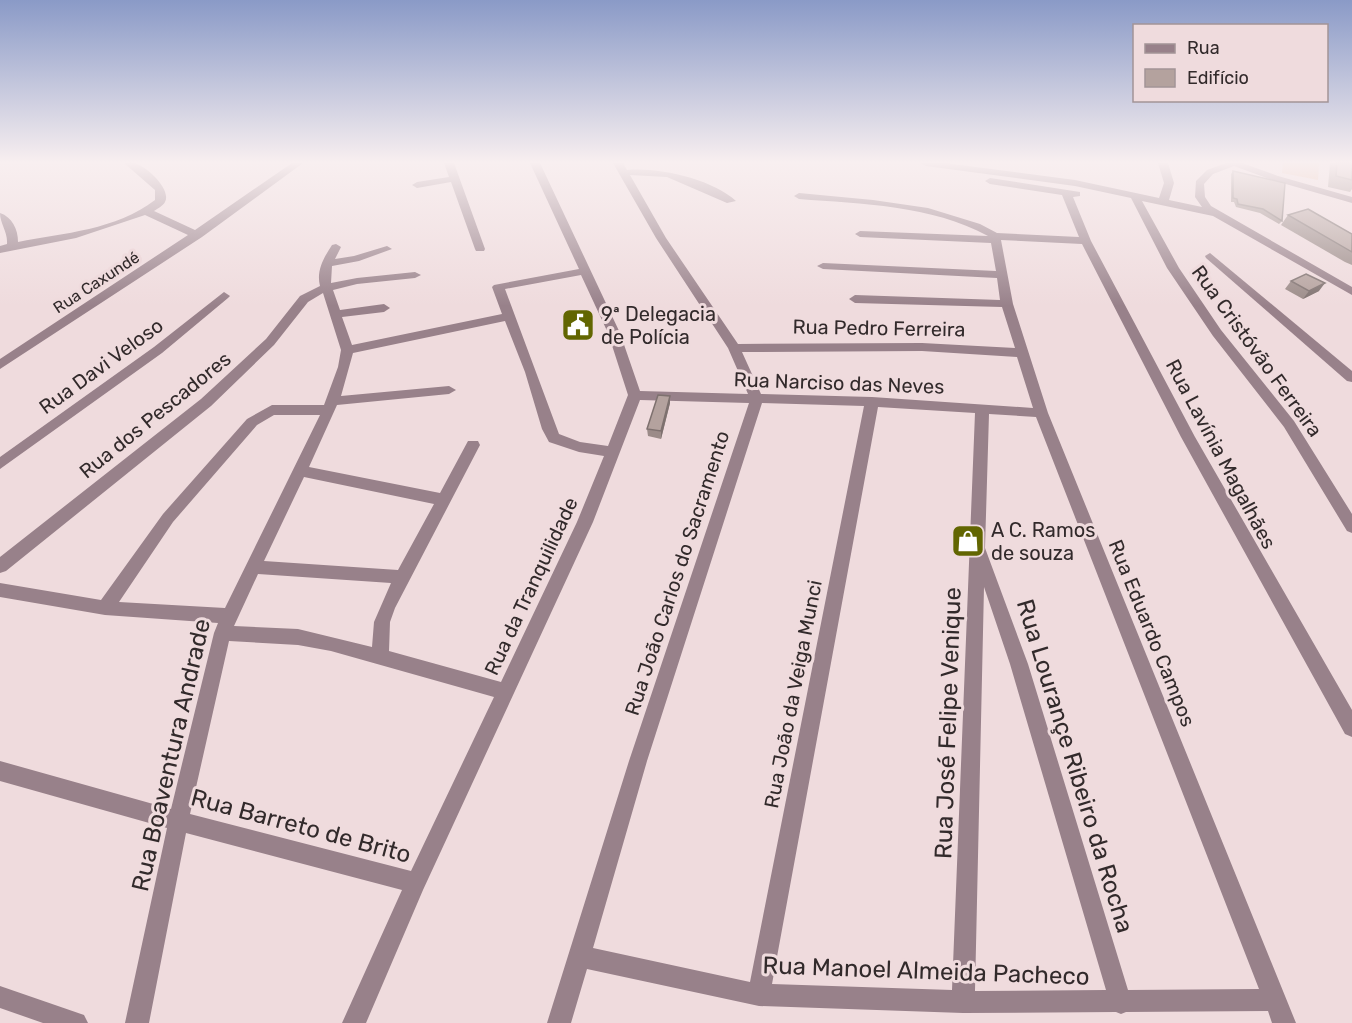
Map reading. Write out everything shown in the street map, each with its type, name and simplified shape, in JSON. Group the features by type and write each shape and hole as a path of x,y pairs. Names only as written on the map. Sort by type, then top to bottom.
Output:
{"street":[{"name":"Rua Caxundé","path":"0,365 232,211"},
{"path":"465,211 480,249"},
{"path":"557,211 618,342 635,395"},
{"path":"645,211 666,247 734,348 757,399"},
{"path":"908,211 952,217 979,225 995,238"},
{"name":"Rua Lavínia Magalhães","path":"1074,211 1086,241 1234,521 1351,726"},
{"name":"Rua Cristóvão Ferreira","path":"1139,211 1173,268 1216,333 1289,424 1352,526"},
{"path":"1203,211 1213,213 1352,292"},
{"path":"0,250 12,245 66,238 147,212 198,235"},
{"path":"0,216 11,227 12,245"},
{"path":"860,234 1086,241"},
{"name":"Rua Eduardo Campos","path":"995,238 1007,304 1041,413 1284,1023"},
{"path":"336,247 327,263 324,280 347,350 510,316"},
{"path":"327,263 355,259 387,249"},
{"path":"1210,256 1352,378"},
{"path":"823,266 1001,274"},
{"path":"585,271 498,287 554,438 579,447 614,452"},
{"path":"326,288 415,275"},
{"name":"Rua dos Pescadores","path":"0,566 47,526 202,406 271,341 304,299 326,288"},
{"name":"Rua Davi Veloso","path":"0,464 158,350 224,296"},
{"path":"855,299 1007,304"},
{"path":"336,314 384,308"},
{"name":"Rua Pedro Ferreira","path":"734,348 932,347 1022,353"},
{"name":"Rua Boaventura Andrade","path":"137,1023 178,821 226,625 330,406 345,367 347,350"},
{"path":"105,608 168,518 252,422 272,410 330,406 449,390"},
{"name":"Rua Narciso das Neves","path":"635,395 872,402 1041,413"},
{"name":"Rua da Tranquilidade","path":"354,1023 416,883 585,522 635,395"},
{"name":"Rua João Carlos do Sacramento","path":"558,1023 638,761 757,399"},
{"name":"Rua João da Veiga Munci","path":"759,995 872,402"},
{"name":"Rua José Felipe Venique","path":"963,1002 982,409"},
{"path":"380,658 381,622 400,577 473,445"},
{"path":"300,471 444,500"},
{"name":"Rua Lourançe Ribeiro da Rocha","path":"978,545 1019,664 1121,1003"},
{"path":"254,567 400,577"},
{"path":"0,590 330,643 505,692"},
{"name":"Rua Barreto de Brito","path":"0,771 178,821 416,883"},
{"name":"Rua Manoel Almeida Pacheco","path":"579,956 759,995 963,1002 1121,1003 1275,1000"},
{"path":"0,997 76,1023"}],"building":[{"path":"1266,211 1283,211 1282,221"},
{"path":"1311,211 1352,234 1352,252 1288,215"},
{"path":"1306,274 1325,283 1309,291 1291,281"},
{"path":"658,395 670,396 661,431 647,429"}],"place":[{"name":"9ª Delegacia de Polícia","path":"578,325"},
{"name":"A C. Ramos de souza","path":"968,541"}]}
